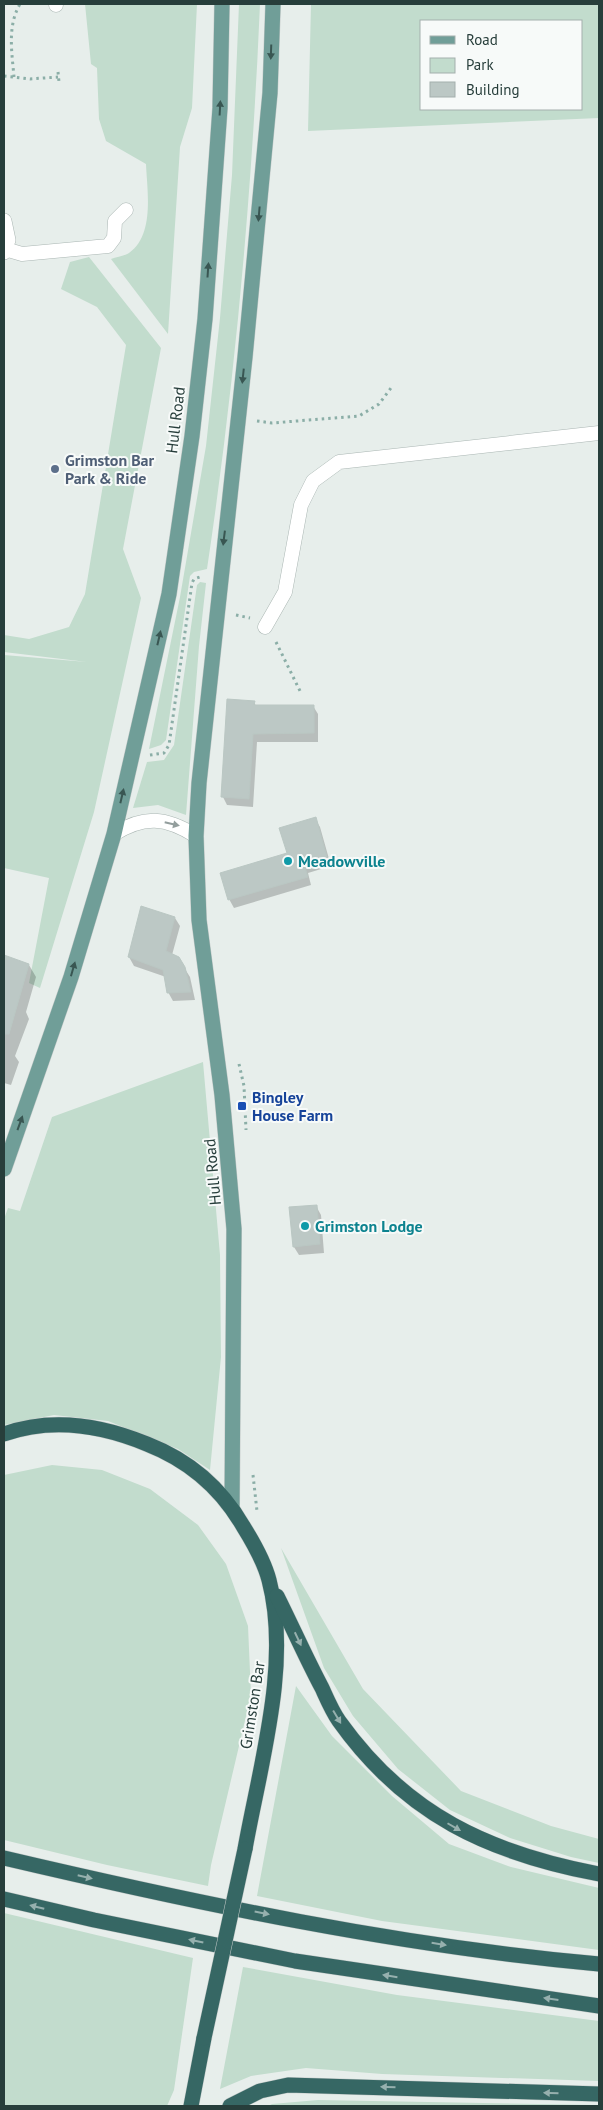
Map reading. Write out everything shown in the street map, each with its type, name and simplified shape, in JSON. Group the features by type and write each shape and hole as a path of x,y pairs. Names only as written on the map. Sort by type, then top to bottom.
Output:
{"highway":[{"name":"Grimston Bar","path":"4,1434 54,1424 90,1426 122,1434 156,1447 184,1463 214,1487 232,1508 254,1544 269,1579 277,1623 277,1667 245,1849 191,2106"},
{"path":"269,1579 338,1720 366,1755 395,1785 429,1812 466,1834 545,1863 599,1874"},
{"path":"4,1858 108,1883 323,1925 441,1944 599,1964"},
{"path":"4,1898 94,1920 295,1961 599,2006"},
{"path":"230,2106 260,2091 288,2085 599,2094"}],"main road":[{"name":"Hull Road","path":"4,1169 71,977 114,834 169,594 192,436 205,319 217,146 222,4"},
{"name":"Hull Road","path":"232,1508 234,1229 222,1096 199,920 196,836 200,773 238,419 270,93 273,4"}],"street":[{"path":"4,221 7,230 4,250"}],"lane":[{"path":"4,250 22,254 108,246 114,238 115,221 126,210"},
{"path":"265,627 285,592 301,505 313,481 339,462 599,433"},
{"path":"114,834 132,823 156,821 178,824 196,836"}],"path":[{"path":"14,77 11,39 13,22 20,4"},
{"path":"4,76 58,79 58,72"},
{"path":"238,419 272,424 359,416 380,404 391,388"},
{"path":"256,430 259,412"},
{"path":"133,752 156,755 164,753 169,745 192,583 198,577 220,576"},
{"path":"238,1058 244,1086 247,1139"},
{"path":"252,1468 258,1518"}],"green space":[{"path":"85,4 197,4 192,108 180,147 168,334 111,259 129,253 143,235 148,212 146,164 106,141 99,119 97,68 91,64"},
{"path":"239,4 260,4 247,217 226,428 207,569 194,572 190,576 166,740 161,745 149,749 180,597 206,446 220,318 232,175"},
{"path":"311,4 599,4 599,118 308,131"},
{"path":"89,257 161,348 123,549 141,598 94,812 40,988 29,983 49,878 4,868 4,655 87,662 4,652 4,635 29,639 69,627 85,594 126,345 97,307 61,289 70,262"},
{"path":"200,582 206,583 199,646 186,815 158,805 133,808 147,762 164,760 174,745 197,585"},
{"path":"203,1062 220,1255 221,1357 210,1470 178,1449 108,1421 54,1415 4,1425 4,1219 8,1208 20,1211 52,1117"},
{"path":"52,1465 102,1470 150,1489 198,1525 226,1564 248,1626 251,1695 211,1865 208,1886 107,1865 4,1840 4,1475"},
{"path":"281,1548 363,1689 461,1791 551,1826 599,1839 599,1863 571,1857 510,1838 450,1810 398,1769 353,1716 324,1668"},
{"path":"296,1686 332,1736 392,1796 449,1844 511,1867 599,1888 599,1950 382,1921 257,1896"},
{"path":"4,1913 193,1958 174,2090 167,2106 4,2106"},
{"path":"243,1967 397,1995 599,2021 599,2081 382,2074 306,2068 251,2076 220,2089"},
{"path":"318,2100 599,2106 268,2106 272,2104"}],"building":[{"path":"227,699 255,701 254,705 314,705 314,733 253,734 249,799 221,797"},
{"name":"Meadowville","path":"316,817 327,857 304,864 308,877 228,900 220,873 287,853 279,828"},
{"path":"141,906 175,917 166,951 179,957 185,967 191,992 167,993 163,970 128,957"},
{"path":"4,955 29,964 9,1034 4,1034"},
{"name":"Grimston Lodge","path":"317,1205 320,1244 293,1247 289,1207"}],"place":[{"name":"Grimston Bar Park & Ride","path":"55,469"},
{"name":"Meadowville","path":"288,861"},
{"name":"Bingley House Farm","path":"242,1106"},
{"name":"Grimston Lodge","path":"305,1226"}]}
